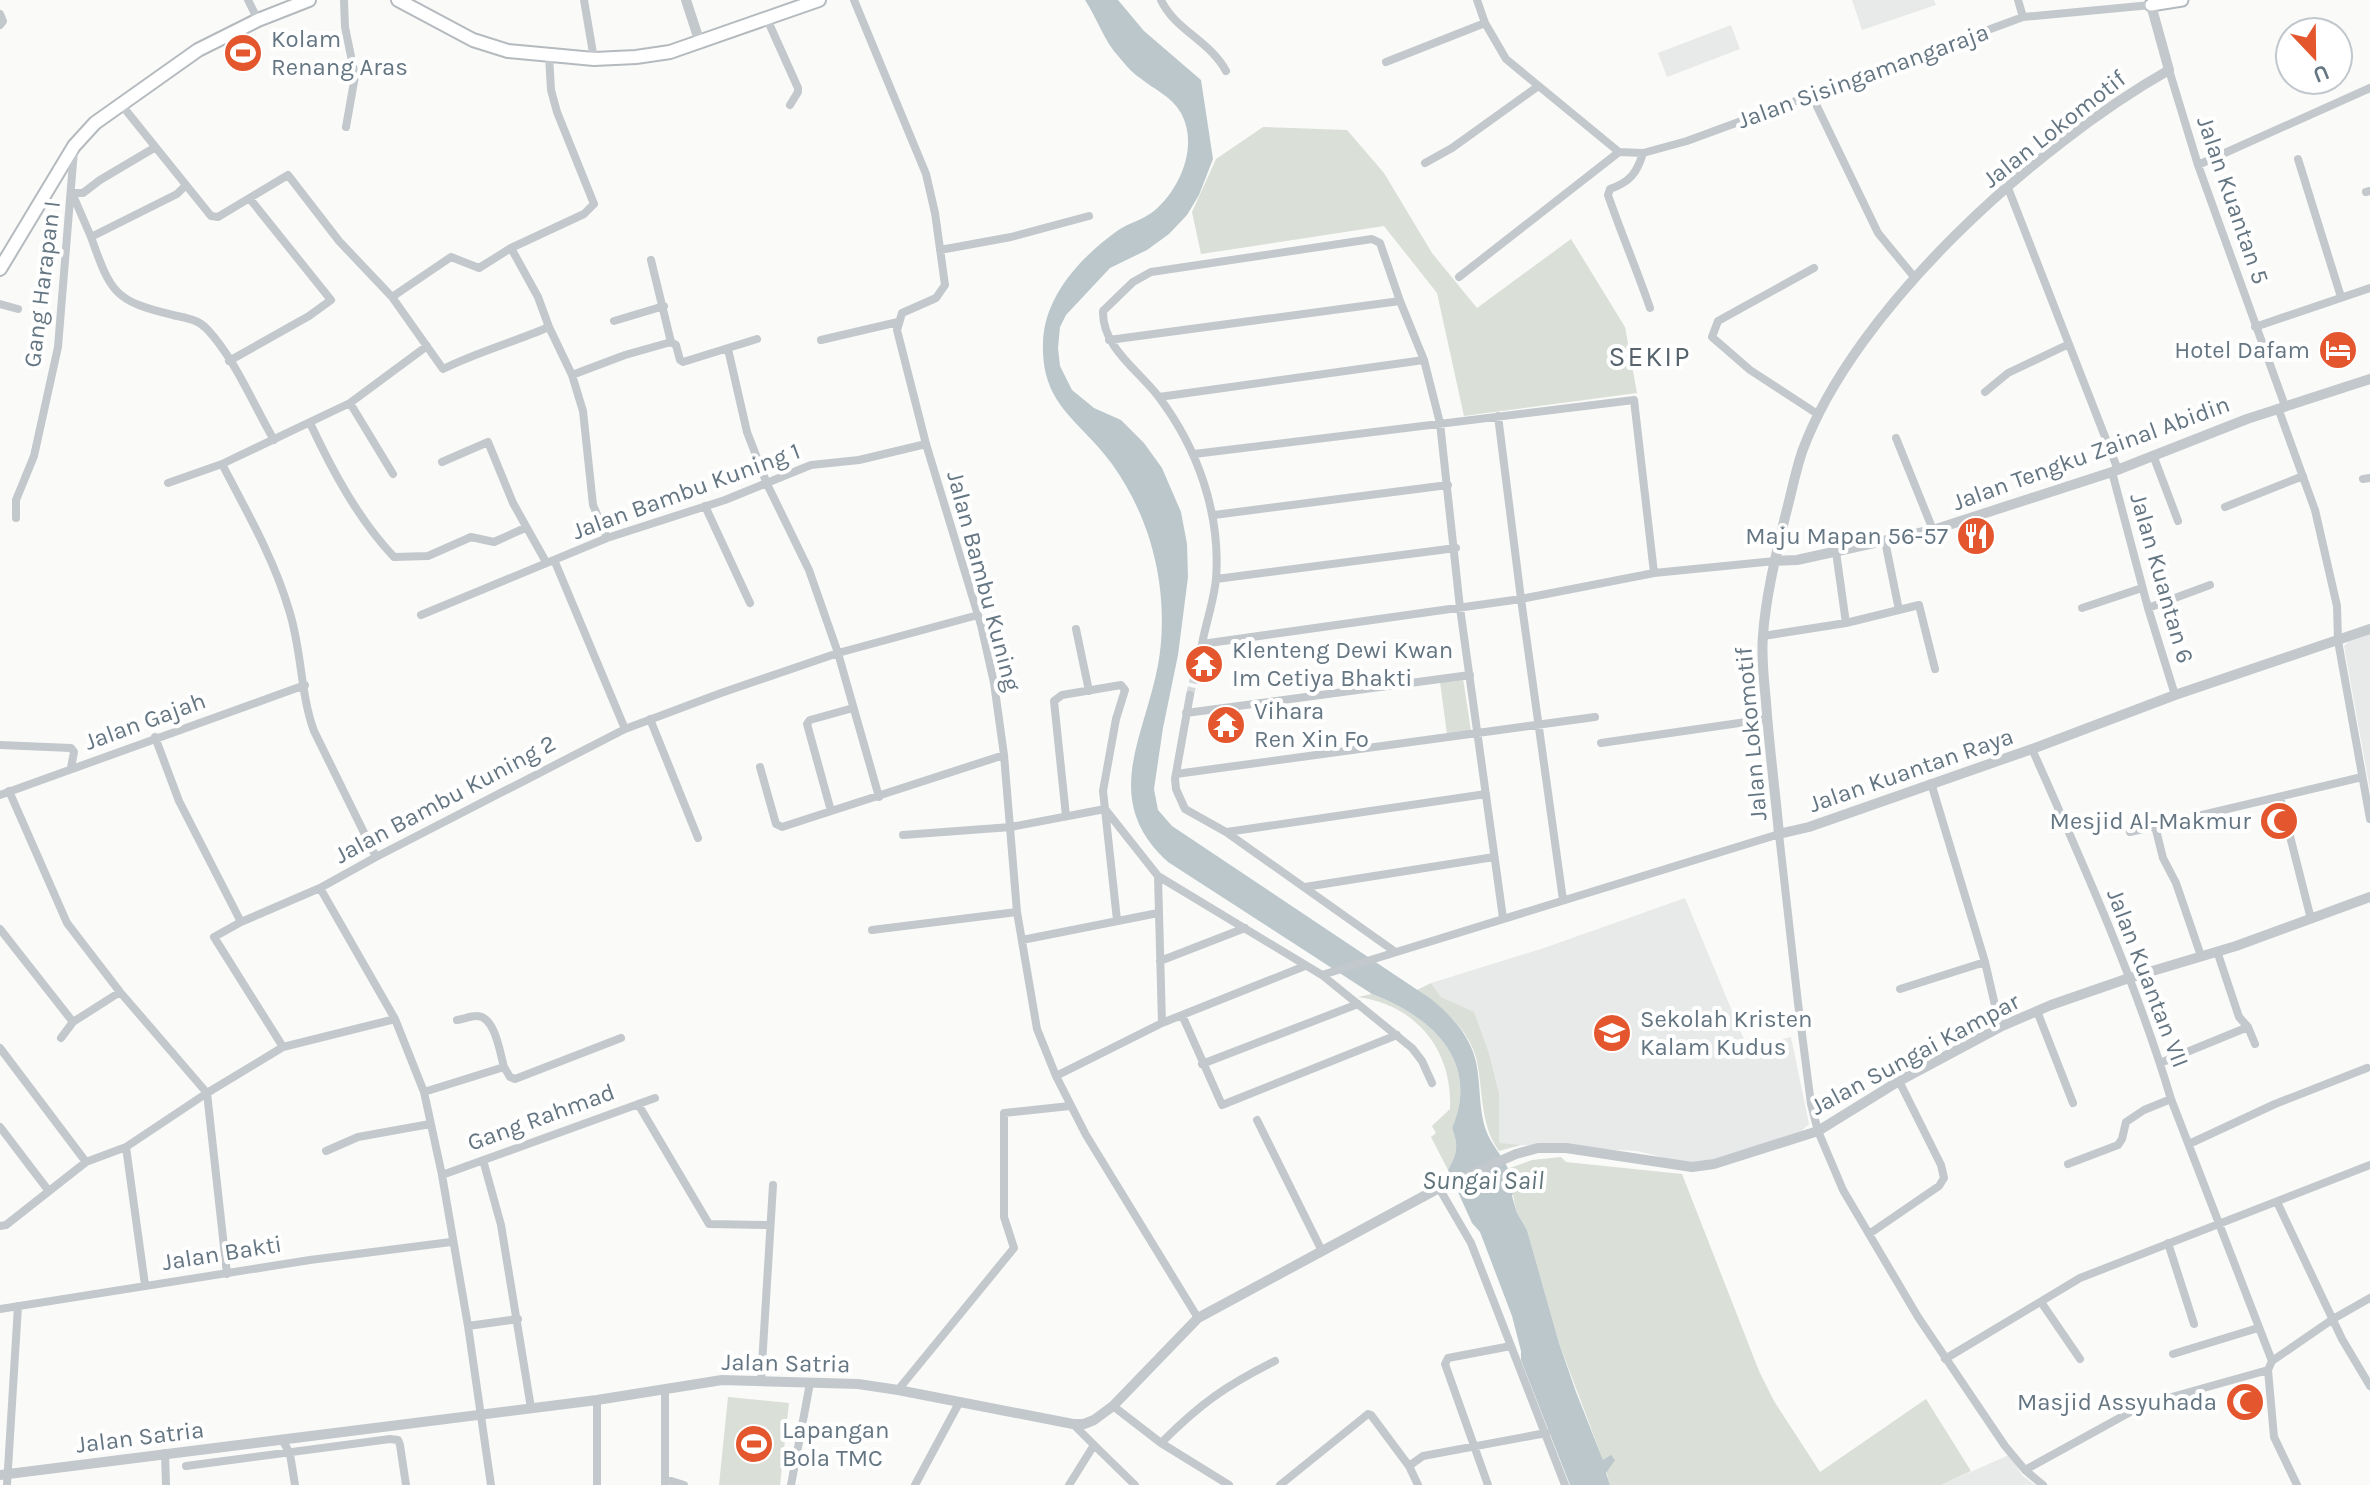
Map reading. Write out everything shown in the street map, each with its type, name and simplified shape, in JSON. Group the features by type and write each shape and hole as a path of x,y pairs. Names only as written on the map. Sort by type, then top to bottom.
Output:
{"main road":[{"path":"0,269 74,146 95,123 198,50 258,20 309,0"},
{"path":"403,1 473,40 508,51 594,59 670,52 819,0"},
{"name":"Jalan Sisingamangaraja","path":"2151,5 2182,0"}],"street":[{"path":"248,0 258,20"},
{"path":"344,0 345,27 355,76 346,127"},
{"path":"584,0 594,59"},
{"path":"686,0 700,43"},
{"path":"821,340 898,322 902,313 936,298 945,285 926,174 854,0"},
{"path":"1161,0 1170,16 1214,51 1226,71"},
{"path":"1459,277 1619,152 1506,59 1485,23 1477,0"},
{"path":"2018,0 2023,17"},
{"name":"Jalan Sisingamangaraja","path":"1619,152 1643,153 1687,141 2023,17 2151,5"},
{"name":"Jalan Kuantan 5","path":"2151,5 2198,165 2315,510 2337,606 2338,641 2370,819"},
{"path":"0,14 3,21 0,25"},
{"path":"767,19 798,88 790,105"},
{"path":"1386,62 1485,23"},
{"path":"392,297 451,257 479,268 511,248 584,214 594,204 557,112 551,90 549,56"},
{"name":"Jalan Lokomotif","path":"2043,1485 2025,1470 2005,1446 1945,1359 1843,1190 1818,1131 1811,1104 1779,834 1767,719 1763,636 1775,561 1802,453 1837,382 1875,326 1915,278 2008,188 2126,95 2169,70"},
{"path":"1425,163 1452,148 1537,87"},
{"path":"2198,165 2370,88"},
{"path":"1811,94 1878,233 1915,278"},
{"path":"120,103 211,216 218,217 288,175 339,241 392,297 443,369 473,354 516,342 549,327"},
{"name":"Gang Harapan I","path":"16,518 16,500 34,456 58,347 74,146"},
{"path":"154,148 83,193 72,193 105,276 114,291 127,301 145,309 196,320 206,328 229,361 274,440"},
{"path":"1643,153 1632,177 1610,189 1608,195 1650,308"},
{"path":"2298,159 2341,297"},
{"path":"91,237 177,194 185,186"},
{"name":"Jalan Kuantan 6","path":"2008,188 2115,471 2142,588 2175,695"},
{"path":"229,361 309,316 331,300 250,199"},
{"path":"940,250 1011,237 1089,216"},
{"path":"1503,918 1460,608 1456,548 1440,423 1424,360 1380,243 1372,239 1151,272 1133,282 1103,311 1109,340 1159,397 1194,454 1214,515 1216,579 1202,644 1460,608 1521,599 1654,573 1775,561"},
{"path":"511,248 538,297 572,375 583,411 593,505 607,538"},
{"path":"651,260 671,342 676,345 680,360 683,362 757,339"},
{"path":"1814,268 1718,321 1712,337 1750,370 1819,415"},
{"path":"2255,327 2370,288"},
{"path":"1109,340 1400,301"},
{"path":"0,304 18,309"},
{"path":"614,321 664,306"},
{"name":"Jalan Bambu Kuning","path":"898,322 897,330 926,444 978,615 994,683 1004,755 1017,912 1037,1029 1056,1076 1086,1135 1198,1318"},
{"path":"572,375 671,342"},
{"path":"1985,392 2008,373 2069,344"},
{"path":"168,483 222,464 350,403 427,346"},
{"path":"728,349 747,432 767,484 809,570 838,653 879,797"},
{"path":"1159,397 1424,360"},
{"name":"Jalan Tengku Zainal Abidin","path":"1775,561 1836,552 1933,530 2115,471 2282,407 2370,379"},
{"path":"1194,454 1634,400 1654,573"},
{"path":"350,403 393,474"},
{"path":"1498,416 1563,900"},
{"path":"310,423 331,469 379,541 394,557 428,556 471,537 494,542 525,528"},
{"path":"1896,438 1933,530"},
{"path":"442,462 488,442 525,528 551,562 625,729"},
{"name":"Jalan Bambu Kuning 1","path":"421,615 607,538 767,484 811,465 859,460 926,444"},
{"path":"2153,455 2178,521"},
{"path":"222,464 278,577 299,648 307,713 314,731 376,857"},
{"path":"2225,507 2303,476"},
{"path":"1214,515 1448,485"},
{"path":"705,506 750,603"},
{"path":"1885,541 1899,610"},
{"path":"1216,579 1456,548"},
{"path":"1836,552 1846,623"},
{"path":"2148,608 2210,585"},
{"path":"2082,608 2142,588"},
{"path":"1763,636 1846,623 1919,605 1935,669"},
{"name":"Jalan Bambu Kuning 2","path":"491,1485 468,1326 424,1092 395,1019 320,888 625,729 838,653 978,615"},
{"path":"1076,629 1089,691"},
{"name":"Jalan Kuantan Raya","path":"1325,974 1809,827 2175,695 2370,629"},
{"path":"1186,713 1470,675"},
{"name":"Jalan Gajah","path":"4,793 305,685"},
{"path":"1066,816 1054,701 1057,697 1121,685 1125,690 1103,791 1117,920"},
{"path":"1190,695 1176,774 1176,789 1185,809 1226,832 1394,951"},
{"path":"831,811 807,724 810,720 853,708"},
{"path":"1176,774 1595,717"},
{"path":"650,719 698,838"},
{"path":"1601,743 1767,719"},
{"path":"155,737 179,801 241,922"},
{"path":"0,745 71,748 74,752 71,768"},
{"name":"Jalan Kuantan VII","path":"2032,749 2100,903 2258,1328 2270,1366 2274,1437 2297,1485"},
{"path":"760,767 776,824 782,827 1004,755"},
{"path":"2130,832 2362,777"},
{"path":"1931,783 1985,962 2000,1027"},
{"path":"4,793 67,923 120,992 207,1093 227,1274"},
{"path":"1226,832 1486,794"},
{"path":"2280,797 2311,919"},
{"path":"903,835 1011,827 1105,809"},
{"path":"1105,809 1158,876 1305,966 1325,974 1397,1035 1422,1061 1432,1083"},
{"path":"2155,826 2163,858 2176,883 2201,956"},
{"path":"1304,887 1494,857"},
{"path":"1158,876 1162,1023"},
{"path":"283,1047 214,937 320,888"},
{"name":"Jalan Sungai Kampar","path":"1444,1185 1516,1154 1538,1148 1566,1148 1703,1167 1818,1131 1899,1081 2000,1027 2037,1011 2370,897"},
{"path":"872,930 1017,912"},
{"path":"1022,940 1158,913"},
{"path":"1160,961 1245,928"},
{"path":"0,929 73,1022"},
{"path":"2217,951 2239,1017 2248,1027 2255,1044"},
{"path":"1900,989 1985,962"},
{"path":"1056,1076 1162,1023 1305,966"},
{"path":"61,1038 73,1022 120,992"},
{"path":"1202,1064 1358,1004"},
{"path":"2037,1011 2073,1103"},
{"path":"457,1020 480,1015 486,1019 504,1067"},
{"path":"1182,1015 1220,1104 1224,1106 1397,1035"},
{"path":"0,1215 3,1225 86,1162 126,1147 283,1047 395,1019"},
{"path":"2160,1063 2248,1027"},
{"name":"Gang Rahmad","path":"424,1092 504,1067 515,1079 621,1038"},
{"path":"0,1048 86,1162"},
{"path":"2189,1144 2275,1104 2367,1068"},
{"path":"1869,1234 1939,1186 1944,1178 1941,1165 1899,1081"},
{"name":"Gang Rahmad","path":"442,1175 655,1098"},
{"path":"2068,1164 2118,1145 2126,1122 2144,1110 2171,1099"},
{"path":"638,1104 707,1222 769,1225"},
{"path":"898,1390 1014,1248 1004,1217 1004,1113 1070,1106"},
{"path":"1257,1120 1322,1251"},
{"path":"326,1151 358,1137 430,1124"},
{"path":"0,1127 48,1190"},
{"path":"126,1147 145,1285"},
{"path":"483,1160 501,1225 531,1408"},
{"path":"1945,1359 2080,1278 2370,1165"},
{"path":"761,1381 773,1185"},
{"path":"1073,1424 1094,1420 1113,1406 1198,1318 1444,1185 1471,1243 1565,1485"},
{"path":"2277,1202 2342,1339 2370,1386"},
{"name":"Jalan Bakti","path":"0,1309 310,1260 451,1242"},
{"path":"2168,1243 2194,1324"},
{"path":"2025,1470 2143,1405 2270,1366 2333,1319 2370,1298"},
{"path":"2041,1302 2080,1359"},
{"path":"5,1478 18,1306"},
{"path":"468,1326 518,1319"},
{"path":"2173,1354 2258,1328"},
{"path":"1488,1485 1472,1446 1446,1361 1511,1346"},
{"path":"1161,1443 1204,1401 1275,1361"},
{"name":"Jalan Satria","path":"5,1478 165,1453 597,1400 722,1380 858,1384 1073,1424"},
{"path":"791,1485 810,1383"},
{"path":"665,1390 665,1482 684,1485"},
{"path":"597,1400 597,1485"},
{"path":"917,1484 959,1403"},
{"path":"1113,1406 1161,1443 1229,1485"},
{"path":"1280,1485 1368,1414 1409,1466 1418,1485"},
{"path":"1073,1424 1135,1485"},
{"path":"1409,1466 1423,1456 1546,1433"},
{"path":"282,1439 290,1454 295,1485"},
{"path":"186,1466 398,1440 406,1485"},
{"path":"1069,1485 1094,1445"},
{"path":"165,1453 166,1485"}],"shaded area":[{"path":"1852,0 1934,0 1936,5 1862,30"},
{"path":"1731,25 1740,49 1667,77 1658,53"},
{"path":"1263,127 1347,130 1384,173 1432,253 1477,308 1571,239 1625,327 1637,393 1464,416 1437,293 1384,226 1201,254 1192,212 1216,159"},
{"path":"2370,634 2370,790 2344,646"},
{"path":"1463,678 1471,731 1447,734 1440,682"},
{"name":"Sekolah Kristen Kalam Kudus","path":"1685,898 1747,1047 1791,1037 1809,1124 1800,1132 1693,1165 1637,1151 1499,1144 1499,1093 1474,1013 1441,997 1431,983 1544,948"},
{"path":"1431,983 1441,997 1474,1012 1499,1093 1499,1143 1521,1145 1499,1151 1493,1141 1470,1043 1447,1013 1417,990"},
{"path":"1372,994 1393,1003 1430,1028 1445,1044 1455,1062 1460,1081 1459,1104 1452,1128 1456,1150 1448,1170 1431,1137 1436,1133 1432,1126 1450,1109 1445,1068 1438,1050 1413,1020 1379,1002 1358,997"},
{"path":"1561,1157 1566,1162 1682,1174 1759,1371 1774,1401 1820,1472 1926,1399 1971,1471 1941,1485 1610,1485 1559,1343 1527,1230 1517,1213 1507,1169 1532,1160"},
{"name":"Lapangan Bola TMC","path":"728,1397 789,1403 780,1485 719,1485"},
{"path":"2009,1455 2022,1475 2035,1485 1941,1485"}],"water":[{"name":"Sungai Sail","path":"1085,0 1118,0 1144,31 1201,80 1213,159 1199,195 1187,215 1169,234 1147,250 1110,268 1066,315 1060,327 1058,348 1060,366 1072,390 1094,408 1121,420 1144,443 1162,468 1181,512 1187,544 1188,577 1178,655 1154,789 1158,810 1172,826 1431,999 1463,1033 1475,1058 1485,1128 1511,1174 1517,1213 1527,1230 1576,1392 1603,1460 1611,1455 1615,1460 1606,1473 1610,1485 1570,1485 1521,1360 1512,1316 1480,1232 1472,1223 1448,1170 1456,1150 1452,1128 1459,1104 1460,1081 1455,1062 1445,1044 1413,1015 1372,994 1168,862 1147,839 1136,815 1131,792 1132,768 1161,644 1161,602 1156,565 1143,520 1121,477 1065,411 1048,382 1043,343 1050,309 1067,279 1104,241 1121,228 1150,214 1163,202 1179,179 1188,139 1177,107 1124,63 1109,44"}],"tunnel":[{"path":"1190,695 1202,644"}],"place":[{"name":"Kolam Renang Aras","path":"243,53"},
{"name":"Hotel Dafam","path":"2338,350"},
{"name":"Maju Mapan 56-57","path":"1976,536"},
{"name":"Klenteng Dewi Kwan Im Cetiya Bhakti","path":"1204,664"},
{"name":"Vihara Ren Xin Fo","path":"1226,725"},
{"name":"Mesjid Al-Makmur","path":"2279,821"},
{"name":"Sekolah Kristen Kalam Kudus","path":"1612,1033"},
{"name":"Masjid Assyuhada","path":"2245,1402"},
{"name":"Lapangan Bola TMC","path":"754,1444"}],"district":[{"name":"SEKIP","path":"1650,356"}]}
